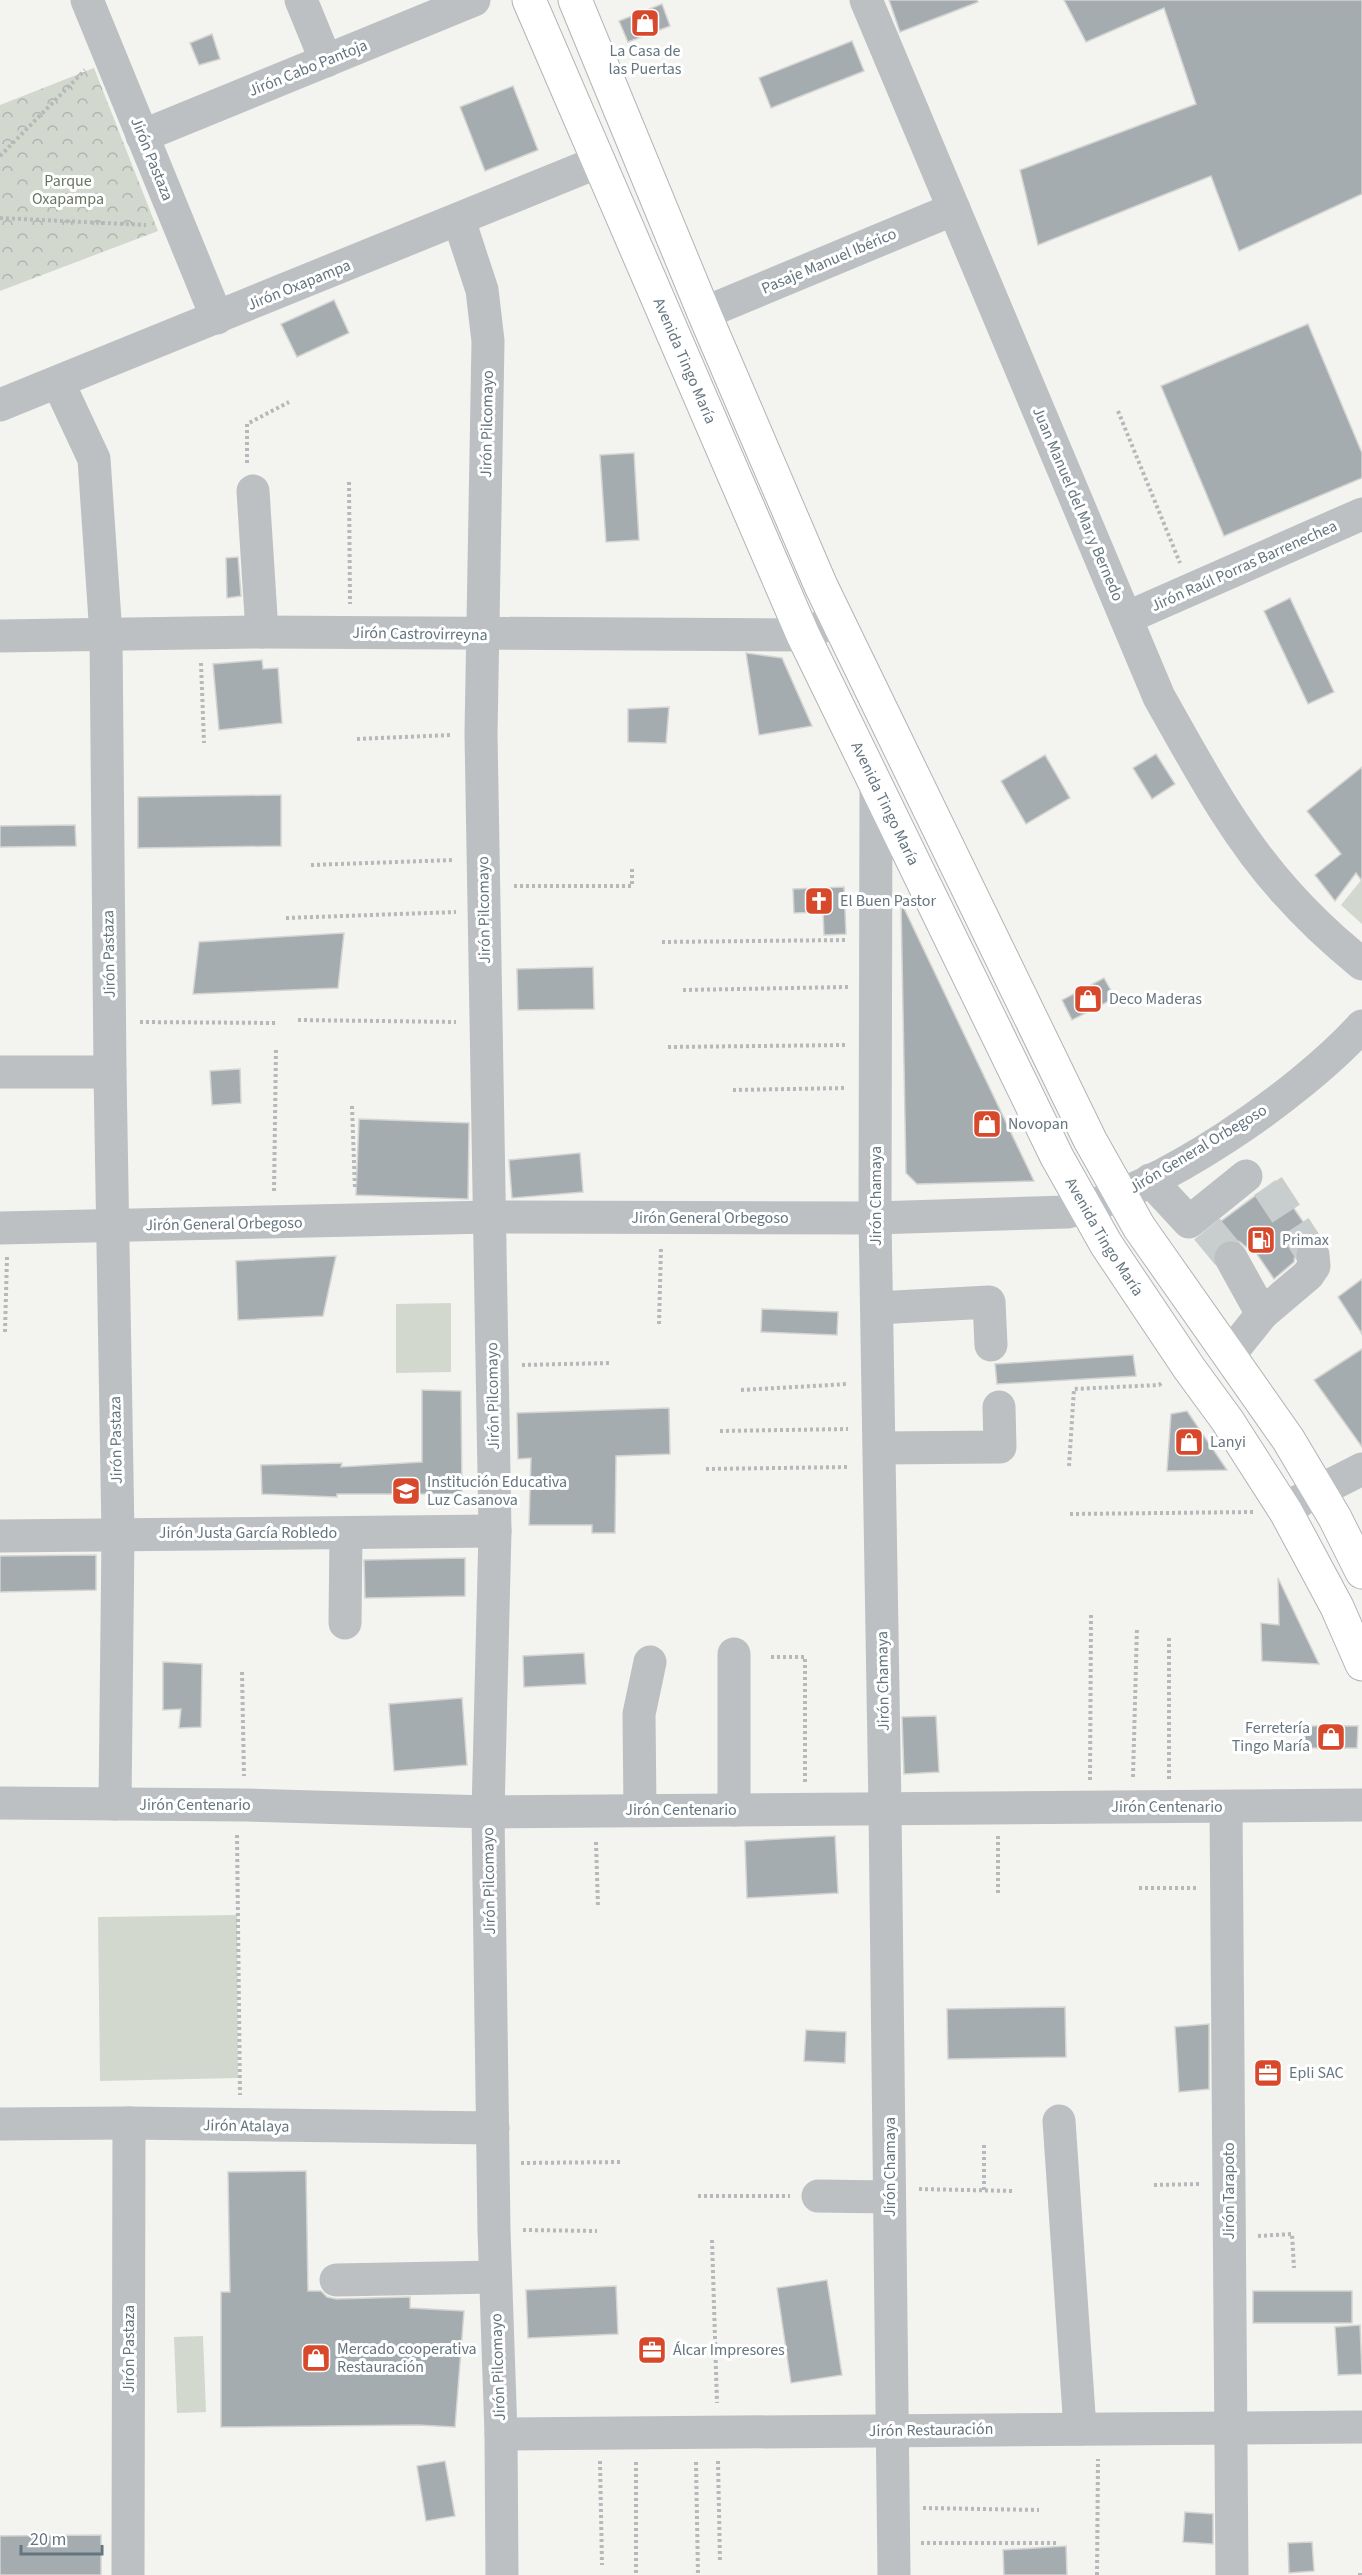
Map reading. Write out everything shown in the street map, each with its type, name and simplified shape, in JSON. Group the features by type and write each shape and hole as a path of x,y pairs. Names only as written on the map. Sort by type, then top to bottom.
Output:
{"main road":[{"name":"Avenida Tingo María","path":"529,0 803,635 1084,1209 1189,1368 1227,1420 1286,1512 1337,1607 1362,1664"},
{"name":"Avenida Tingo María","path":"575,0 704,313 837,620 1090,1140 1139,1227 1230,1354 1318,1490 1362,1572"},
{"path":"1227,1420 1242,1406 1258,1396"}],"street":[{"name":"Jirón Pastaza","path":"87,0 216,318"},
{"path":"301,0 326,61"},
{"name":"Jirón Cabo Pantoja","path":"142,136 474,0"},
{"name":"Juan Manuel del Mar y Bernedo","path":"866,0 1159,697 1201,772 1249,846 1285,891 1330,938 1362,964"},
{"name":"Jirón Oxapampa","path":"0,405 598,162"},
{"name":"Pasaje Manuel Ibérico","path":"704,313 954,209"},
{"name":"Jirón Pilcomayo","path":"459,220 482,290 488,341 481,734 495,1532 488,1812 502,2575"},
{"name":"Jirón Pastaza","path":"58,382 94,459 105,635 118,1534 115,1804"},
{"path":"253,491 262,632"},
{"name":"Jirón Raúl Porras Barrenechea","path":"1126,618 1362,514"},
{"name":"Jirón Castrovirreyna","path":"0,636 262,632 803,635 837,620"},
{"name":"Jirón Chamaya","path":"876,788 875,1218 885,1809 893,2559"},
{"name":"Jirón General Orbegoso","path":"4,1228 490,1217 875,1218 1067,1212 1084,1209 1121,1195 1223,1138 1270,1107 1362,1026"},
{"path":"0,1072 110,1072"},
{"path":"1139,1227 1198,1225 1257,1181 1223,1138"},
{"path":"1150,1180 1198,1225"},
{"path":"1230,1354 1262,1314 1308,1275 1314,1266 1313,1255"},
{"path":"1231,1258 1262,1314"},
{"path":"877,1308 989,1302 991,1345"},
{"path":"880,1448 1000,1447 999,1407"},
{"path":"1286,1512 1300,1500 1362,1469"},
{"name":"Jirón Justa García Robledo","path":"0,1536 495,1532"},
{"path":"345,1623 346,1533"},
{"path":"734,1654 734,1810"},
{"path":"640,1810 639,1714 650,1662"},
{"name":"Jirón Centenario","path":"0,1803 241,1805 488,1812 1362,1805"},
{"name":"Jirón Tarapoto","path":"1226,1807 1232,2575"},
{"path":"1059,2121 1089,2429"},
{"name":"Jirón Pastaza","path":"128,2575 129,2123"},
{"name":"Jirón Atalaya","path":"0,2124 129,2123 493,2128"},
{"path":"818,2196 890,2193"},
{"path":"336,2280 495,2277"},
{"name":"Jirón Restauración","path":"501,2434 1362,2427"}],"path":[{"path":"0,156 107,48"},
{"path":"0,218 179,226"},
{"path":"253,491 249,487 247,478 247,424 289,402"},
{"path":"1118,411 1190,589"},
{"path":"350,482 350,632"},
{"path":"200,633 204,743"},
{"path":"357,739 481,734"},
{"path":"311,865 484,885 632,886 632,868"},
{"path":"286,918 484,885"},
{"path":"662,942 876,940"},
{"path":"683,990 876,986"},
{"path":"298,1020 487,1022"},
{"path":"110,1022 277,1023"},
{"path":"668,1047 876,1044"},
{"path":"273,1223 276,1048"},
{"path":"733,1090 876,1087"},
{"path":"352,1106 357,1221"},
{"path":"660,1324 662,1217"},
{"path":"4,1228 5,1332"},
{"path":"492,1366 611,1363"},
{"path":"1069,1466 1074,1389 1159,1385 1189,1368"},
{"path":"741,1390 878,1383"},
{"path":"720,1431 880,1448"},
{"path":"706,1469 776,1466 880,1448"},
{"path":"1070,1514 1286,1512"},
{"path":"1090,1807 1091,1615"},
{"path":"1132,1807 1137,1628"},
{"path":"1169,1807 1170,1638"},
{"path":"771,1657 805,1658 805,1809"},
{"path":"241,2126 242,1672"},
{"path":"998,1808 998,1896"},
{"path":"595,1811 598,1907"},
{"path":"1139,1888 1227,1887"},
{"path":"984,2145 984,2190"},
{"path":"494,2163 622,2162"},
{"path":"1154,2186 1229,2182"},
{"path":"890,2193 1014,2191"},
{"path":"698,2196 818,2196"},
{"path":"494,2230 597,2231"},
{"path":"1230,2237 1292,2234 1294,2268"},
{"path":"698,2575 707,2433 712,2240"},
{"path":"1089,2429 1097,2575"},
{"path":"636,2433 636,2575"},
{"path":"707,2433 720,2562"},
{"path":"599,2434 602,2565"},
{"path":"893,2508 1039,2510"},
{"path":"893,2559 1059,2543"}],"green space":[{"name":"Parque Oxapampa","path":"94,68 158,231 0,291 0,105"},
{"path":"1362,879 1362,924 1341,905"},
{"path":"451,1303 451,1372 396,1373 396,1304"},
{"path":"237,1915 238,2078 100,2081 98,1917"},
{"path":"203,2336 206,2412 177,2413 174,2337"}],"building":[{"path":"889,0 977,0 978,2 900,32"},
{"path":"1064,0 1362,0 1362,194 1239,251 1211,176 1038,245 1020,170 1196,104 1164,8 1086,42"},
{"name":"La Casa de las Puertas","path":"662,4 670,26 628,42 619,21"},
{"path":"212,34 220,59 199,65 190,43"},
{"path":"852,41 864,71 771,108 759,78"},
{"path":"513,86 538,150 485,171 460,107"},
{"path":"334,300 349,333 297,357 281,324"},
{"path":"1308,324 1362,453 1362,478 1224,536 1161,386"},
{"path":"634,453 639,540 606,542 600,455"},
{"path":"238,557 241,596 227,598 226,558"},
{"path":"1290,598 1334,692 1308,704 1264,611"},
{"path":"746,653 782,658 812,726 759,735"},
{"path":"262,660 263,669 278,668 282,723 219,730 213,664"},
{"path":"669,707 666,743 628,742 628,709"},
{"path":"1156,754 1175,784 1152,799 1133,768"},
{"path":"1045,755 1070,798 1026,824 1001,781"},
{"path":"1362,767 1362,881 1356,873 1335,901 1315,875 1341,854 1307,811"},
{"path":"281,795 281,846 138,848 138,797"},
{"path":"75,825 76,846 0,847 0,826"},
{"name":"El Buen Pastor","path":"844,887 846,934 824,935 823,912 794,913 793,889"},
{"path":"901,902 1034,1181 917,1184 906,1173"},
{"path":"344,933 338,988 193,994 199,942"},
{"path":"593,967 594,1009 518,1010 517,969"},
{"name":"Deco Maderas","path":"1104,978 1115,998 1072,1020 1062,1000"},
{"path":"240,1069 241,1103 212,1105 210,1071"},
{"path":"359,1119 469,1123 468,1199 356,1195"},
{"path":"580,1153 583,1192 512,1198 509,1160"},
{"path":"1275,1181 1313,1236 1303,1239 1296,1247 1294,1262 1274,1279 1250,1244 1246,1247 1232,1239 1222,1241 1215,1248 1213,1260 1197,1239"},
{"path":"336,1256 323,1316 238,1320 236,1261"},
{"path":"1362,1279 1362,1334 1338,1297"},
{"path":"762,1309 838,1312 837,1335 761,1332"},
{"path":"1362,1349 1362,1447 1314,1380"},
{"path":"1133,1355 1136,1376 997,1384 995,1364"},
{"path":"422,1390 461,1391 462,1494 337,1494 337,1497 262,1494 261,1465 342,1463 341,1467 422,1462"},
{"path":"669,1408 670,1454 616,1456 615,1533 592,1533 592,1525 529,1525 531,1458 518,1459 517,1413"},
{"name":"Lanyi","path":"1187,1411 1227,1470 1167,1471 1171,1414"},
{"path":"96,1555 96,1590 0,1592 0,1556"},
{"path":"465,1558 465,1596 365,1598 364,1560"},
{"path":"1278,1578 1319,1664 1262,1661 1261,1623 1279,1625"},
{"path":"584,1653 586,1684 524,1687 523,1656"},
{"path":"163,1662 202,1664 201,1727 179,1728 181,1709 163,1710"},
{"path":"462,1698 467,1765 394,1771 389,1704"},
{"path":"936,1716 939,1772 904,1774 902,1717"},
{"name":"Ferretería Tingo María","path":"1305,1726 1358,1726 1357,1748 1305,1748"},
{"path":"835,1836 838,1893 747,1898 745,1841"},
{"path":"1065,2007 1066,2057 948,2059 947,2009"},
{"path":"1209,2024 1209,2089 1179,2092 1175,2027"},
{"path":"806,2030 846,2032 845,2063 804,2061"},
{"name":"Mercado cooperativa Restauración","path":"306,2171 308,2291 321,2291 327,2297 336,2299 410,2297 410,2308 464,2311 455,2427 418,2425 221,2427 221,2292 230,2292 228,2172"},
{"path":"827,2280 842,2375 791,2383 777,2288"},
{"path":"616,2286 618,2334 528,2338 526,2290"},
{"path":"1253,2291 1352,2291 1352,2323 1253,2323"},
{"path":"1360,2325 1362,2374 1338,2375 1335,2327"},
{"path":"445,2461 455,2516 426,2521 417,2466"},
{"path":"1185,2512 1213,2514 1213,2544 1183,2542"},
{"path":"101,2535 101,2575 0,2575 0,2536"},
{"path":"1312,2542 1314,2571 1289,2573 1288,2543"},
{"path":"1066,2546 1067,2575 1004,2575 1003,2550"}],"tunnel":[{"path":"1268,1186 1313,1255"},
{"path":"1207,1229 1231,1258"}],"place":[{"name":"La Casa de las Puertas","path":"645,23"},
{"name":"El Buen Pastor","path":"819,901"},
{"name":"Deco Maderas","path":"1088,999"},
{"name":"Novopan","path":"987,1124"},
{"name":"Primax","path":"1261,1240"},
{"name":"Lanyi","path":"1189,1442"},
{"name":"Institución Educativa Luz Casanova","path":"406,1491"},
{"name":"Ferretería Tingo María","path":"1331,1737"},
{"name":"Epli SAC","path":"1268,2073"},
{"name":"Álcar Impresores","path":"652,2350"},
{"name":"Mercado cooperativa Restauración","path":"316,2358"}]}
